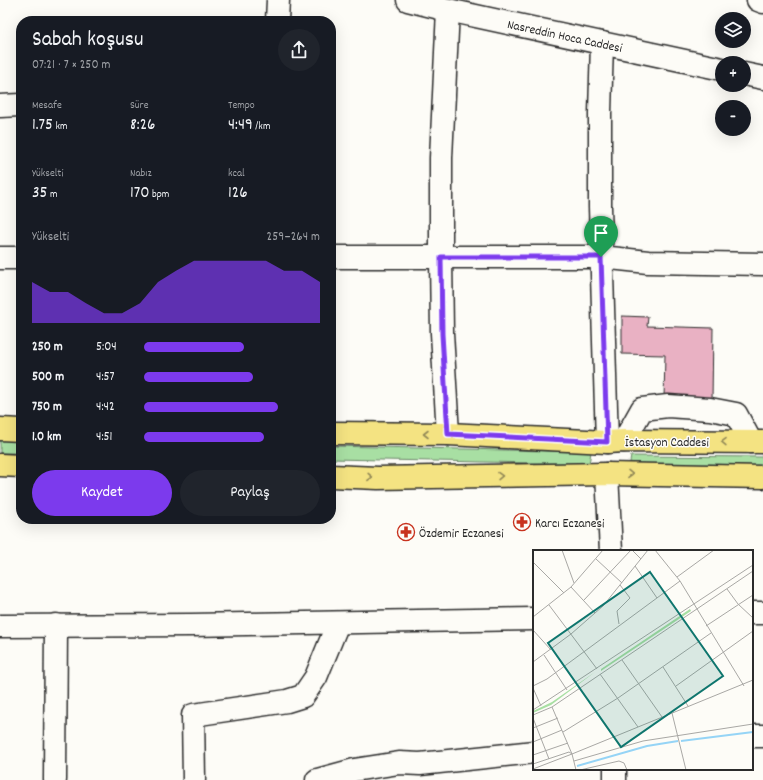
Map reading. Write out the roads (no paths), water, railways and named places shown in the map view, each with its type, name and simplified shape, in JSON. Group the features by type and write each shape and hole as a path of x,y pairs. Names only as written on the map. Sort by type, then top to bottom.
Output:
{"main road":[{"path":"0,430 16,430"},
{"name":"İstasyon Caddesi","path":"336,433 448,434 616,441 757,442"},
{"path":"0,465 16,466"},
{"path":"336,476 378,478 607,474 763,477"}],"street":[{"path":"277,16 278,0"},
{"name":"Nasreddin Hoca Caddesi","path":"408,0 715,67"},
{"path":"758,0 763,2"},
{"path":"448,10 441,158 442,334 448,434"},
{"path":"602,43 600,113 601,257 616,441"},
{"path":"751,75 763,78"},
{"path":"0,106 16,105"},
{"path":"336,257 601,257 648,262 763,264"},
{"path":"0,258 16,258"},
{"path":"616,441 642,409 668,406 710,409 736,414 757,442"},
{"path":"607,474 611,550"},
{"path":"0,626 191,626 533,619"},
{"path":"194,780 193,715 288,701 303,696 316,677 338,623"},
{"path":"55,780 56,625"},
{"path":"317,780 354,770 399,763 421,772 533,752"}],"place":[{"name":"Karcı Eczanesi","path":"522,522"},
{"name":"Özdemir Eczanesi","path":"406,532"}]}
